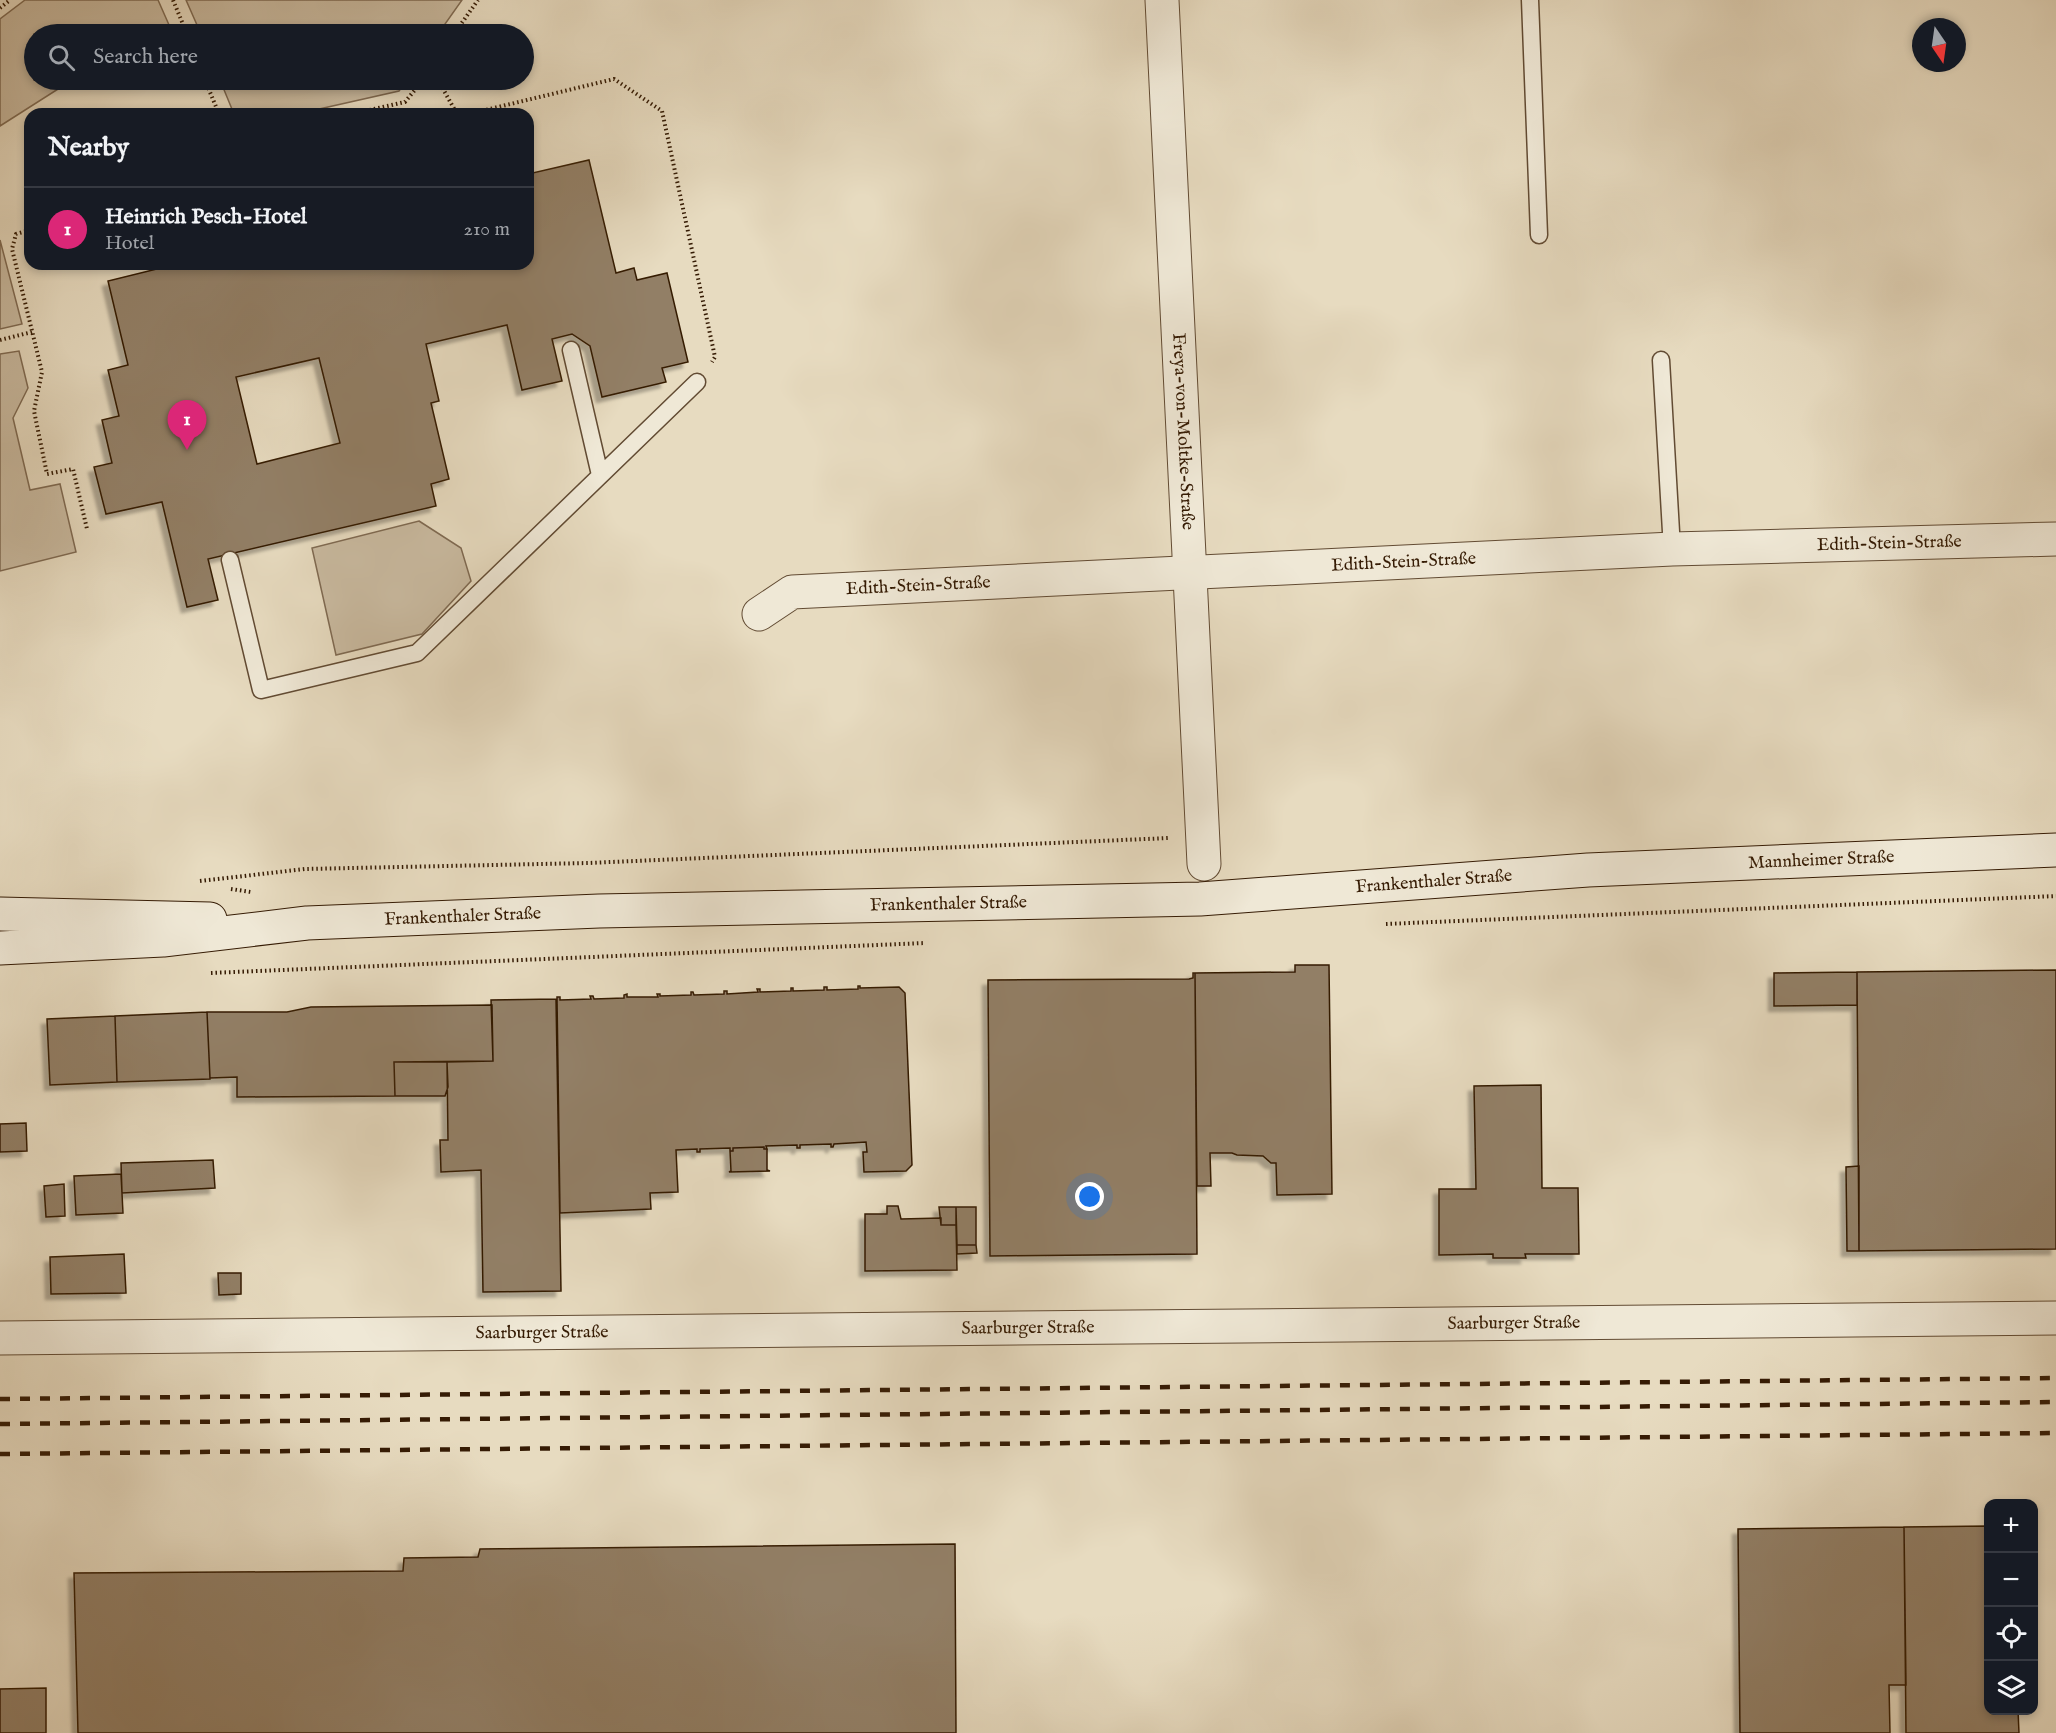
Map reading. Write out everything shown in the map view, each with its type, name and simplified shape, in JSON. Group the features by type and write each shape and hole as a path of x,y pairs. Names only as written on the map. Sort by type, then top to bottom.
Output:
{"street":[{"name":"Freya-von-Moltke-Straße","path":"1162,0 1204,864"},
{"name":"Edith-Stein-Straße","path":"759,614 792,592 1672,549 2056,539"},
{"name":"Mannheimer Straße","path":"1588,870 2056,850"},
{"name":"Frankenthaler Straße","path":"0,948 163,940 308,923 599,911 1200,898 1588,870"},
{"name":"Frankenthaler Straße","path":"0,914 159,916 308,923"},
{"name":"Saarburger Straße","path":"0,1338 2056,1318"}],"lane":[{"path":"1530,0 1539,235"},
{"path":"571,350 600,475"},
{"path":"1661,360 1672,549"},
{"path":"230,560 261,690 417,653 698,382"}],"path":[{"path":"0,8 10,0"},
{"path":"172,0 183,24"},
{"path":"461,24 478,0"},
{"path":"494,108 614,79 662,111 716,357 698,382"},
{"path":"209,90 217,108"},
{"path":"378,108 405,102 415,90"},
{"path":"444,90 454,108"},
{"path":"24,232 16,234 12,249 42,372 34,411 47,474 73,469 87,529"},
{"path":"0,340 32,332"},
{"path":"189,882 305,869 588,863 1182,837 1204,864"}],"shaded area":[{"path":"25,0 158,0 169,24 24,24 24,90 56,90 28,108 24,108 24,111 0,126 0,19"},
{"path":"186,0 462,0 445,24 197,24"},
{"path":"224,90 400,90 324,108 232,108"},
{"path":"0,240 22,324 0,329"},
{"path":"19,351 28,388 13,418 30,490 60,484 76,552 0,571 0,354"},
{"path":"419,521 461,548 471,581 422,634 336,655 312,548"}],"building":[{"path":"589,160 616,273 634,268 637,280 667,273 688,362 662,368 666,382 602,397 590,346 572,334 552,339 562,381 522,390 507,325 426,344 439,401 431,403 449,479 431,484 436,506 208,559 218,600 187,607 162,502 106,514 94,467 112,463 102,420 119,416 108,370 128,365 108,281 153,270 534,270 534,173","holes":["319,358 340,443 257,464 236,377"]},
{"path":"1295,965 1329,965 1332,1194 1277,1195 1276,1163 1271,1163 1263,1156 1232,1153 1210,1153 1211,1186 1197,1186 1195,973 1295,972"},
{"path":"2056,970 2056,1249 1859,1251 1857,972"},
{"path":"1857,972 1857,1005 1774,1006 1774,973"},
{"path":"1193,973 1195,973 1197,1254 990,1256 988,980 1189,979 1193,978"},
{"path":"858,986 860,988 899,987 905,993 912,1165 906,1171 864,1172 863,1152 867,1152 866,1142 834,1144 833,1147 831,1144 800,1145 800,1148 797,1148 797,1145 766,1146 767,1149 764,1147 733,1148 733,1151 730,1151 730,1148 700,1149 700,1152 697,1152 697,1149 676,1150 678,1192 650,1193 651,1209 560,1213 557,997 560,997 560,1000 591,999 590,996 594,999 624,998 627,994 627,997 658,997 657,994 660,996 691,995 691,992 694,995 724,994 724,991 727,991 727,994 758,992 757,989 760,989 760,992 791,991 791,988 793,991 824,990 824,987 827,987 827,990 858,989"},
{"path":"556,999 561,1291 483,1292 481,1170 441,1172 440,1140 448,1140 447,1062 493,1061 491,1000"},
{"path":"492,1005 493,1061 394,1062 395,1096 237,1097 237,1077 210,1078 207,1012 287,1012 311,1007"},
{"path":"207,1012 210,1079 117,1082 115,1016"},
{"path":"115,1016 117,1082 50,1085 47,1019"},
{"path":"394,1062 447,1062 448,1087 445,1096 395,1096"},
{"path":"1541,1085 1542,1188 1578,1188 1579,1254 1525,1254 1526,1258 1493,1258 1493,1254 1439,1255 1439,1189 1476,1189 1474,1086"},
{"path":"26,1123 27,1151 0,1152 0,1124"},
{"path":"764,1147 767,1149 767,1170 770,1171 729,1172 731,1171 730,1151 733,1151 733,1148"},
{"path":"213,1160 215,1188 122,1193 121,1163"},
{"path":"1859,1166 1859,1251 1847,1251 1846,1167"},
{"path":"121,1174 123,1213 76,1215 74,1176"},
{"path":"64,1184 65,1216 46,1217 44,1186"},
{"path":"887,1206 898,1206 901,1219 941,1218 941,1225 956,1225 957,1270 865,1271 865,1214 887,1214"},
{"path":"939,1207 956,1207 956,1225 941,1225"},
{"path":"956,1207 976,1207 976,1245 957,1245"},
{"path":"957,1245 976,1245 977,1253 957,1254"},
{"path":"124,1254 126,1293 51,1294 50,1257"},
{"path":"218,1273 241,1273 241,1294 219,1295"},
{"path":"1984,1526 1984,1715 2018,1715 2019,1733 1906,1733 1904,1527"},
{"path":"1904,1527 1906,1685 1889,1685 1890,1733 1740,1733 1738,1529"},
{"path":"955,1544 956,1733 78,1733 74,1573 403,1571 404,1558 478,1557 480,1549"},
{"path":"46,1688 46,1733 0,1733 0,1689"}],"railway":[{"path":"0,1399 2056,1378"},
{"path":"0,1424 2056,1402"},
{"path":"0,1454 2056,1433"}],"place":[{"name":"Heinrich Pesch-Hotel","path":"187,450"}]}
